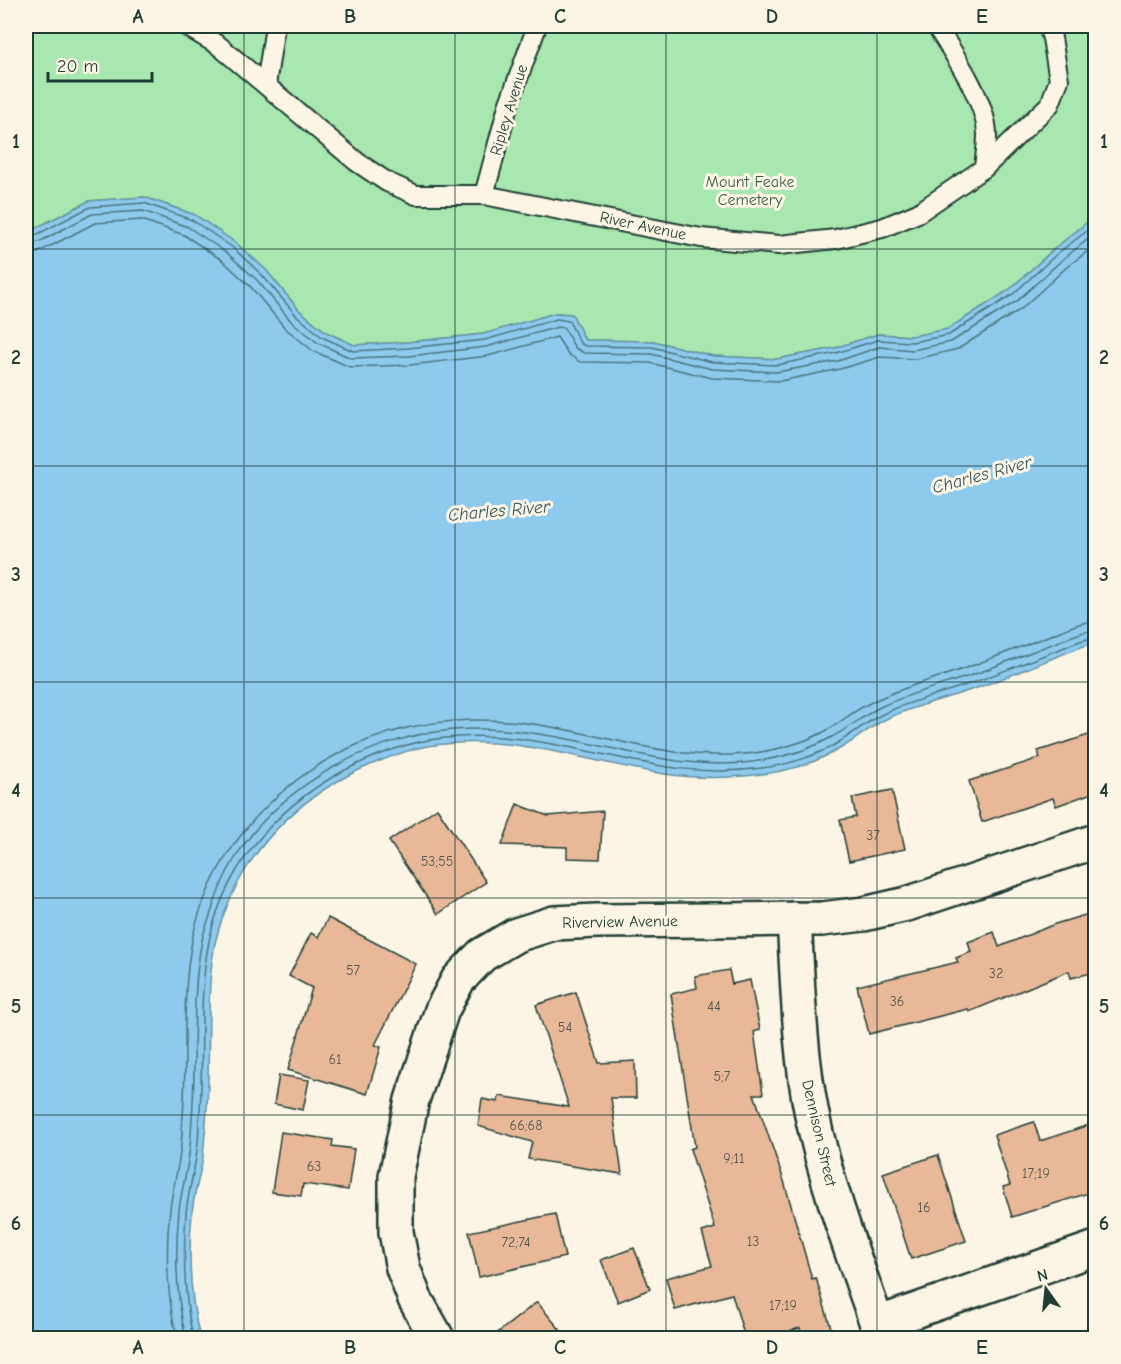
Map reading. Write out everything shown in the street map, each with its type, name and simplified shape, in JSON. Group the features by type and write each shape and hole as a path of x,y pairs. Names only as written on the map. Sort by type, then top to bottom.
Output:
{"street":[{"name":"Riverview Avenue","path":"437,1338 416,1299 404,1268 396,1232 396,1176 412,1100 449,993 468,967 498,944 516,935 554,923 843,918 885,910 1095,841"},
{"name":"Dennison Street","path":"794,919 802,1055 812,1116 826,1173 880,1331"},
{"path":"880,1331 1095,1248"}],"lane":[{"name":"River Avenue","path":"186,26 218,45 357,162 387,182 416,195 484,195 701,238 779,245 836,239 882,228 918,213 984,168 1050,104 1059,80 1048,26"},
{"path":"266,85 275,26"},
{"name":"Ripley Avenue","path":"484,195 508,106 537,26"},
{"path":"936,26 959,61 980,107 987,133 984,168"}],"green space":[{"name":"Mount Feake Cemetery","path":"26,26 1095,26 1095,216 1009,290 948,329 912,336 878,334 835,348 777,359 713,356 653,341 585,340 572,314 555,313 484,334 354,345 326,332 299,310 266,270 236,243 195,215 144,197 89,201 26,233"}],"water":[{"name":"Charles River","path":"144,197 195,215 236,243 266,270 299,310 326,332 354,345 484,334 555,313 572,314 585,340 653,341 713,356 777,359 835,348 878,334 912,336 948,329 1009,290 1095,216 1095,642 992,683 890,717 824,757 773,773 726,777 677,776 548,750 490,743 460,743 421,747 394,755 346,776 320,792 274,832 255,855 226,909 216,939 210,987 208,1096 203,1157 193,1205 191,1228 192,1292 200,1338 26,1338 26,233 89,201"}],"building":[{"path":"1095,733 1095,792 1056,806 1053,798 982,822 969,781 1040,758 1038,751"},
{"path":"892,790 905,849 849,861 840,820 856,817 852,798"},
{"path":"517,804 548,816 603,811 600,859 567,858 567,847 502,845"},
{"path":"437,808 486,882 438,914 389,841"},
{"path":"1095,912 1095,972 1071,978 1069,971 969,1012 968,1009 869,1034 857,986 958,962 956,958 971,952 968,942 994,932 999,947 1055,924"},
{"path":"328,918 416,964 375,1045 381,1047 367,1094 288,1070 312,988 289,976 311,933 318,937"},
{"path":"729,970 732,984 750,980 760,1030 754,1032 763,1094 754,1094 784,1181 812,1279 816,1278 834,1338 803,1338 800,1328 765,1338 745,1338 732,1294 675,1310 666,1278 712,1266 702,1232 715,1228 690,1149 695,1147 671,994 697,988 695,976"},
{"path":"576,992 599,1063 635,1061 636,1098 611,1098 622,1174 528,1159 532,1142 478,1126 482,1099 498,1102 499,1096 569,1107 536,1005"},
{"path":"279,1075 309,1080 303,1110 274,1104"},
{"path":"1034,1122 1040,1141 1095,1123 1095,1191 1012,1217 1003,1187 1010,1185 994,1135"},
{"path":"281,1132 333,1140 332,1146 354,1149 348,1190 303,1184 301,1196 272,1192"},
{"path":"938,1155 966,1241 911,1259 883,1173"},
{"path":"555,1214 565,1257 479,1277 469,1232"},
{"path":"634,1248 650,1289 618,1302 601,1260"},
{"path":"537,1302 567,1338 491,1338"}]}
